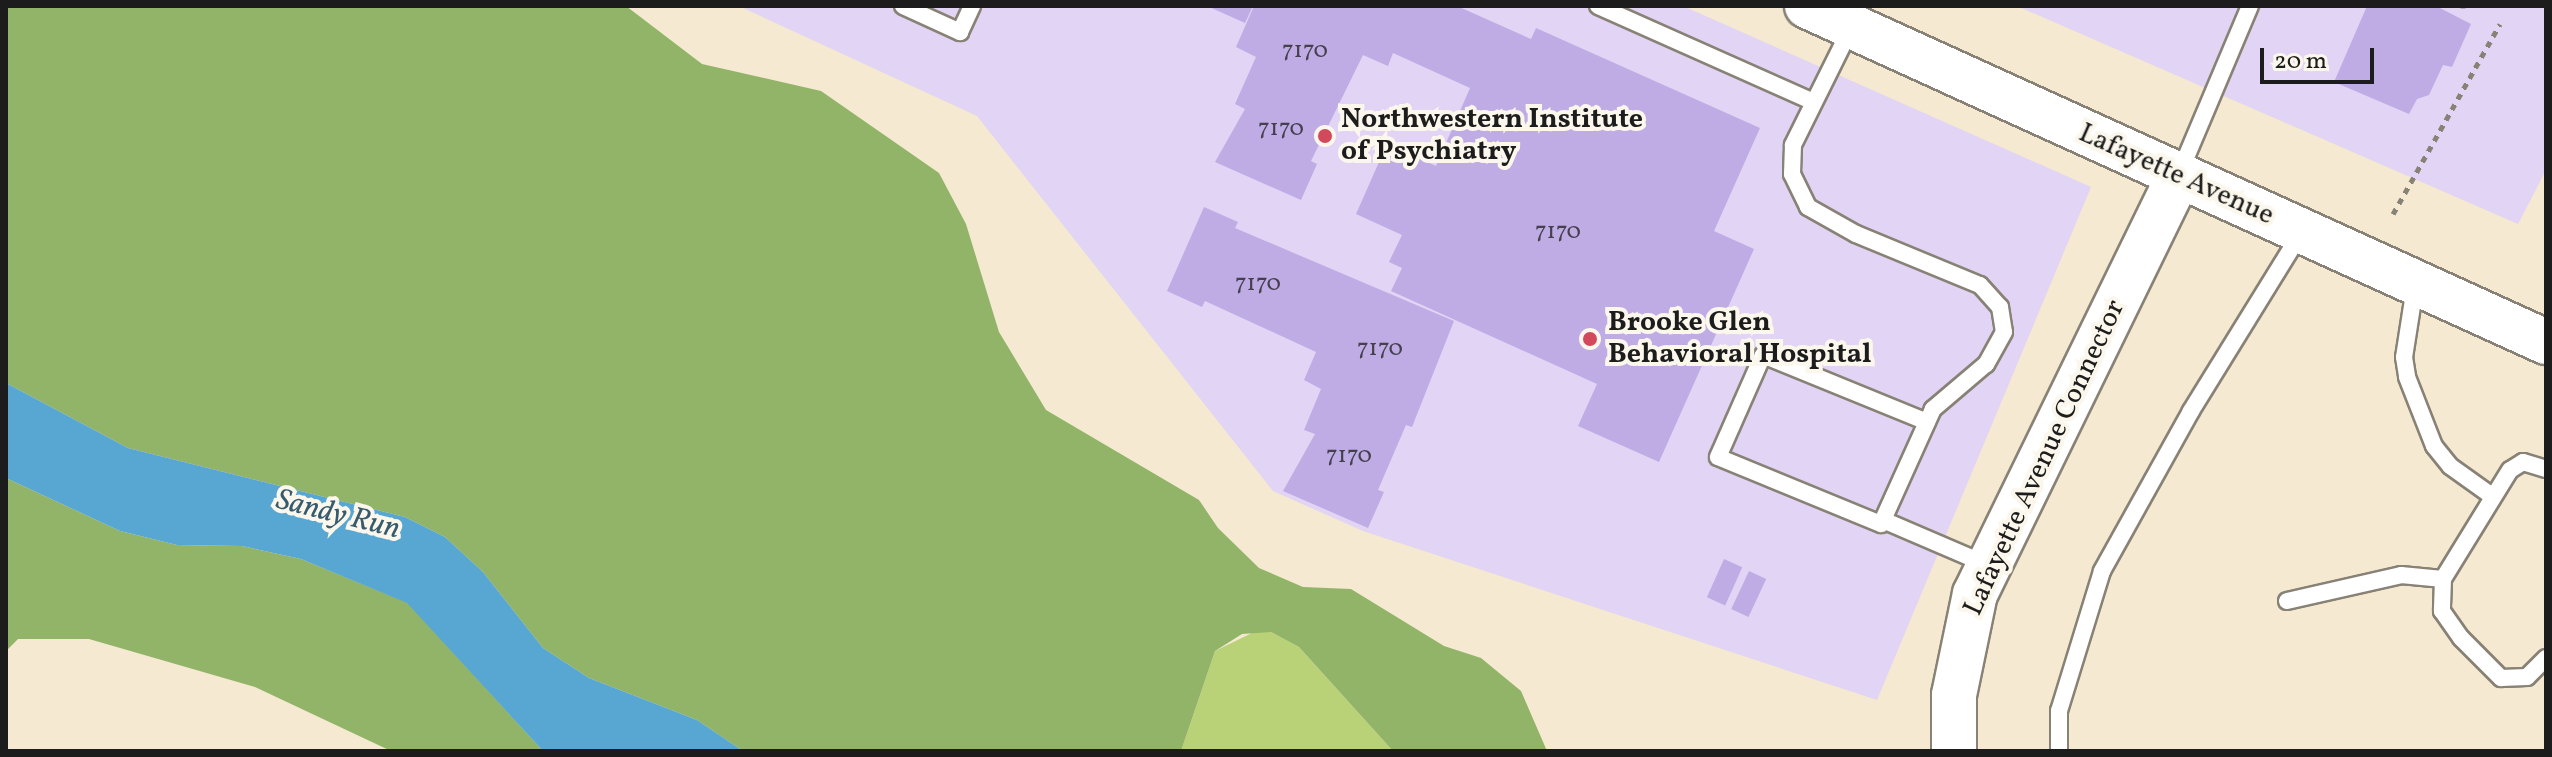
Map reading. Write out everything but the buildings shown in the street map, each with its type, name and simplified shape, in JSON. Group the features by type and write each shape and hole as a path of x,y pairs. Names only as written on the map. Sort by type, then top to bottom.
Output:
{"main road":[{"name":"Lafayette Avenue","path":"1807,6 2546,342"},
{"name":"Lafayette Avenue Connector","path":"1954,751 1958,669 1975,594 2178,177"}],"lane":[{"path":"903,6 960,32 972,6"},
{"path":"1598,6 1811,101"},
{"path":"2178,177 2250,6"},
{"path":"1851,26 1811,101 1793,145 1792,174 1808,207 1856,234 1980,285 2000,307 2004,332 1999,349 1933,409 1881,524 1718,457 1763,355 1927,422"},
{"path":"2059,751 2059,711 2102,571 2191,411 2301,232"},
{"path":"2416,283 2404,357 2407,377 2434,446 2450,466 2492,496"},
{"path":"2546,469 2523,462 2510,470 2443,579 2442,611 2461,638 2501,678 2527,677 2546,658"},
{"path":"1883,520 1989,566"},
{"path":"2287,601 2401,575 2443,579"}],"path":[{"path":"2393,214 2500,24"}],"shaded area":[{"name":"Brooke Glen Behavioral Hospital","path":"739,6 1683,6 2091,187 1877,700 1363,531 1273,491 977,116"},
{"path":"2017,6 2546,6 2546,170 2518,224"}],"green space":[{"path":"6,6 626,6 702,64 821,91 939,173 966,224 999,332 1046,410 1199,500 1218,528 1259,568 1303,587 1351,589 1444,646 1481,658 1521,691 1547,751 1393,751 1299,647 1271,632 1242,634 1215,651 1181,751 743,751 697,720 589,678 543,648 483,572 445,537 405,517 128,448 6,383"},
{"path":"6,478 120,531 177,545 242,546 301,559 408,603 543,751 391,751 255,687 89,639 18,639 7,650 6,667"},
{"path":"1256,631 1271,632 1299,647 1393,751 1181,751 1215,651"}],"water":[{"name":"Sandy Run","path":"6,383 128,448 405,517 445,537 483,572 543,648 589,678 697,720 743,751 543,751 407,603 301,559 242,546 177,545 120,531 6,478"}],"place":[{"name":"Northwestern Institute of Psychiatry","path":"1325,136"},
{"name":"Brooke Glen Behavioral Hospital","path":"1590,339"}]}
